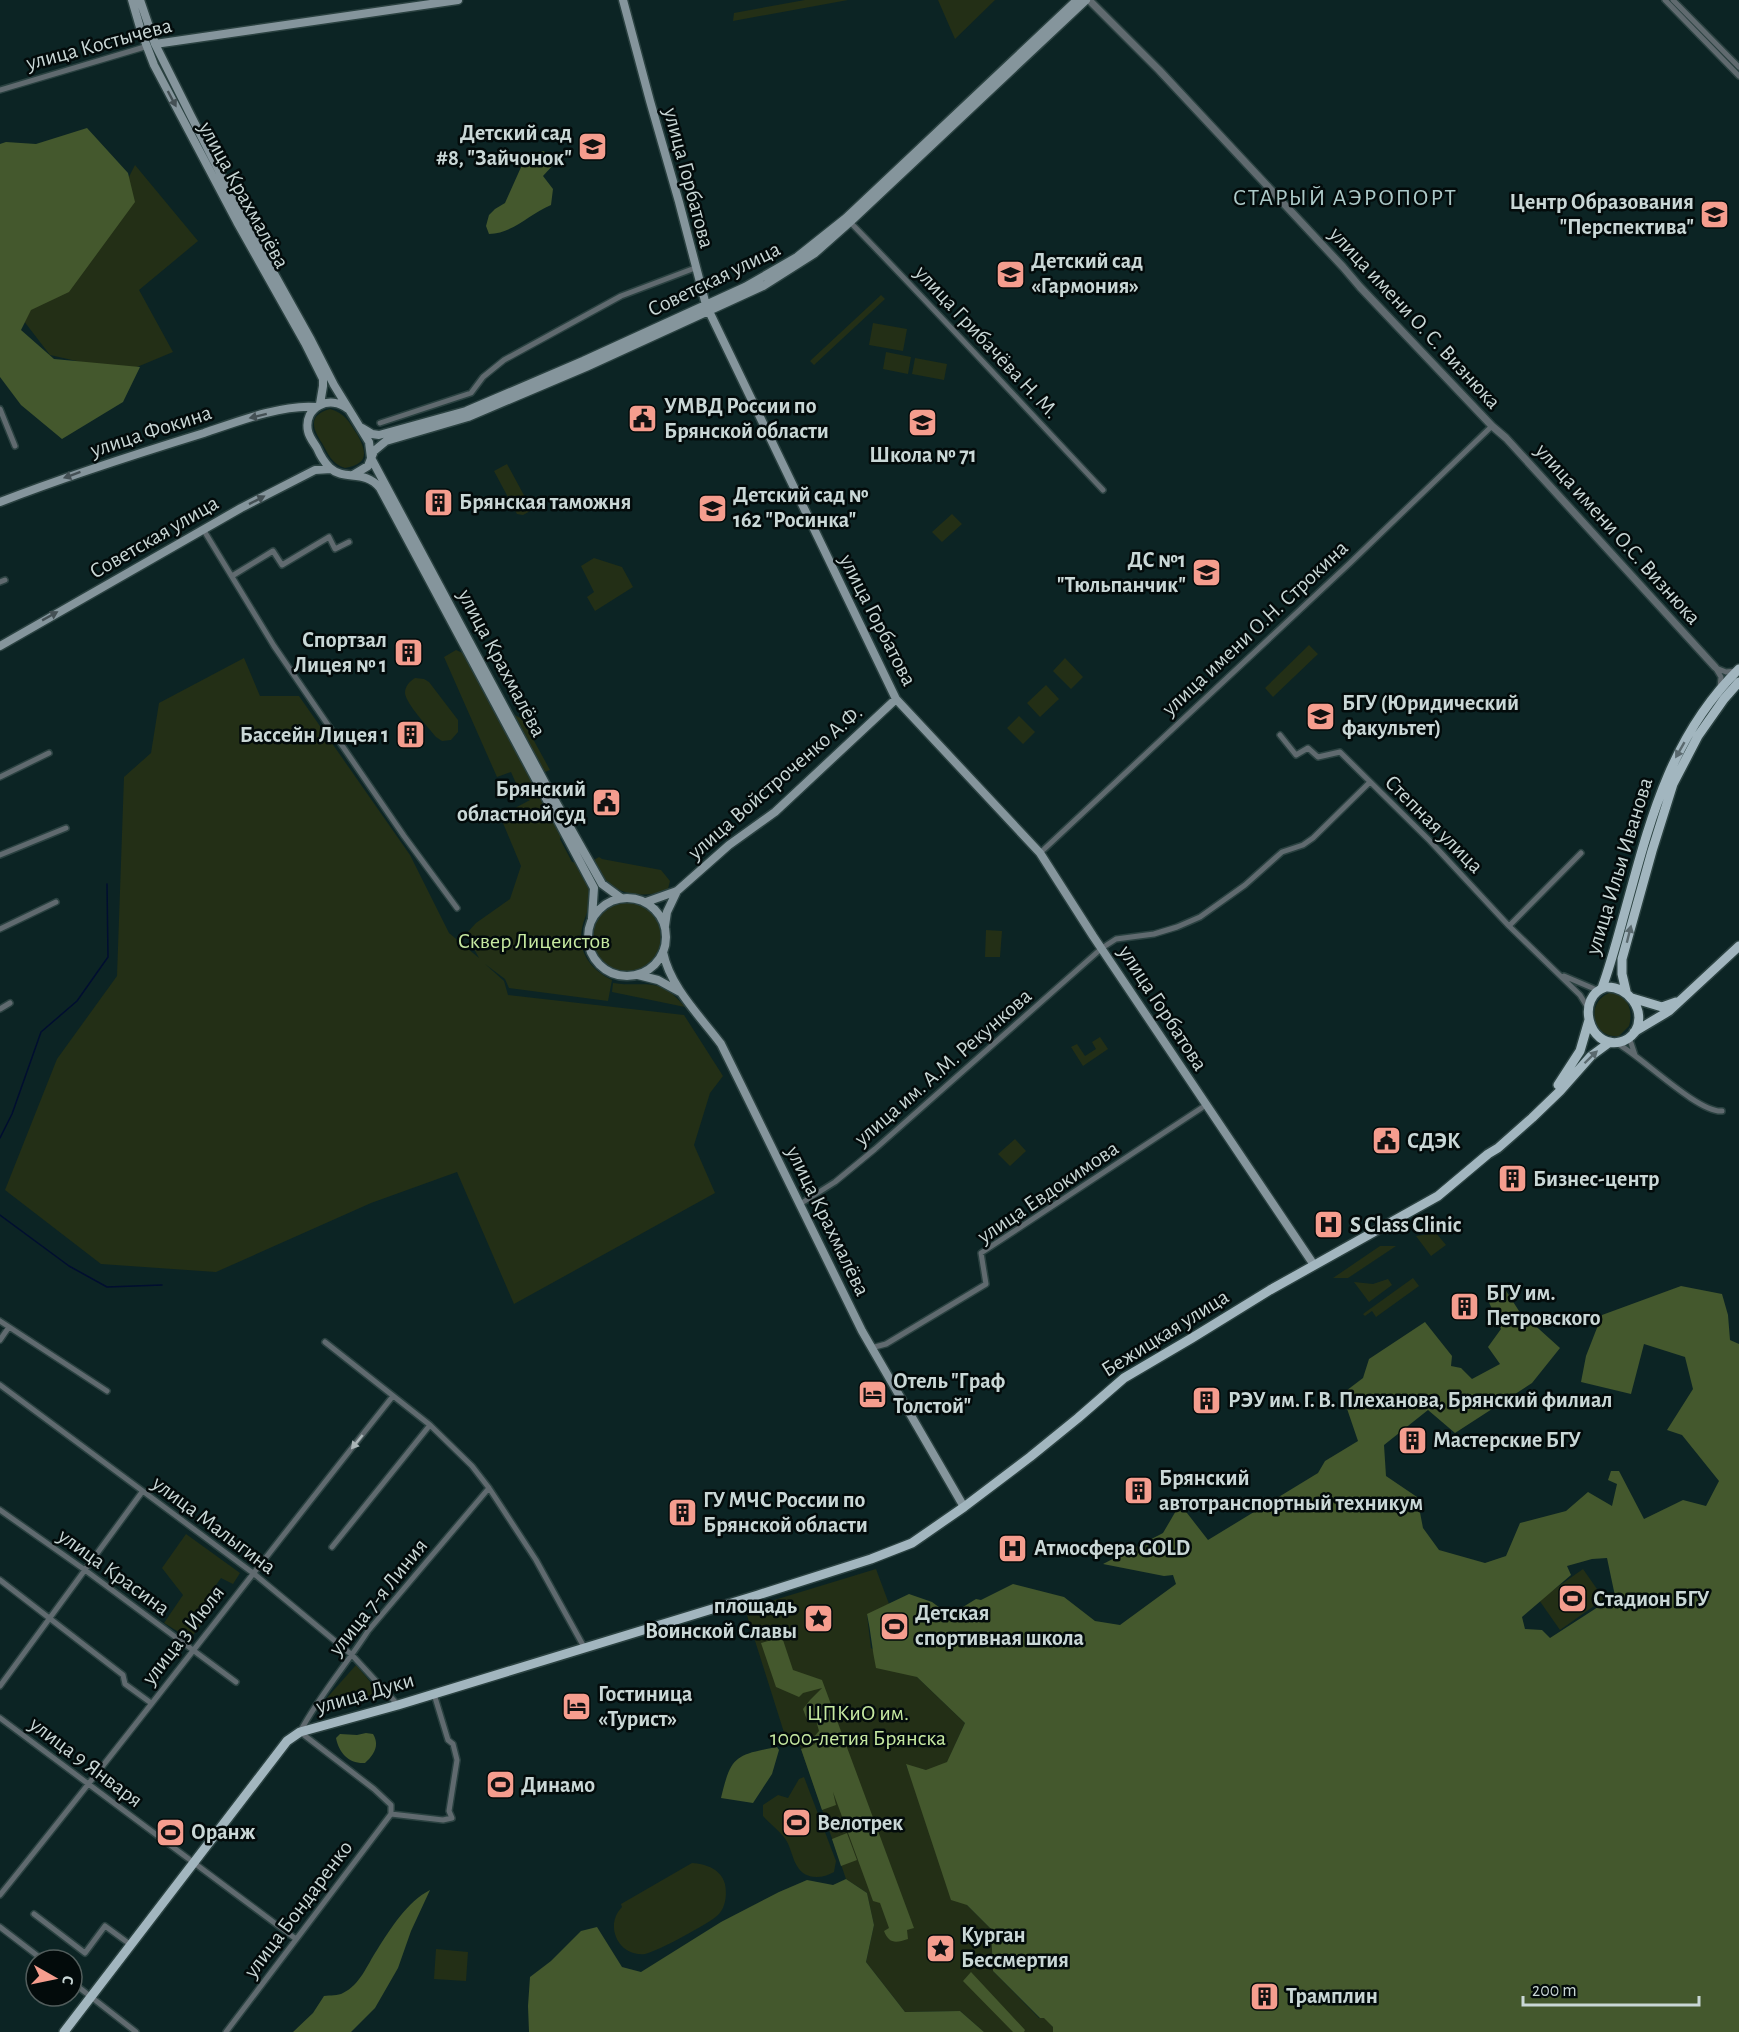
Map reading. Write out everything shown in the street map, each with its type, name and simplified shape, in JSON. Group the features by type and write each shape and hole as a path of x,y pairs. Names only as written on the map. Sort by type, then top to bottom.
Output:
{"main road":[{"name":"улица Крахмалёва","path":"132,0 151,45 349,410"},
{"name":"улица Крахмалёва","path":"140,0 154,65 323,380 324,386 318,406"},
{"name":"улица Костычева","path":"151,45 458,0"},
{"name":"улица Горбатова","path":"623,0 707,308 896,699 1040,853 1314,1265"},
{"name":"Советская улица","path":"848,220 1077,0"},
{"name":"Советская улица","path":"372,458 378,446 386,441 451,423 549,383 707,308 783,267 848,220 1088,0"},
{"name":"Советская улица","path":"359,426 372,434 379,435 457,414 707,308"},
{"path":"353,475 368,466 372,458 369,442 349,410 334,402 327,402 318,406 309,417 308,430 321,456 330,469 346,474 374,480 380,488 598,886 621,898"},
{"name":"улица Фокина","path":"0,502 77,473 249,418 298,407 318,406"},
{"name":"улица Крахмалёва","path":"372,458 548,787 598,886"},
{"name":"Советская улица","path":"0,646 203,529 315,470 330,469"},
{"name":"улица Ильи Иванова","path":"1600,989 1648,827 1665,779 1691,731 1720,690 1738,670"},
{"name":"улица Ильи Иванова","path":"1629,994 1622,974 1622,959 1664,808 1681,767 1698,736 1739,682"},
{"name":"улица Войстроченко А.Ф.","path":"677,891 729,845 775,812 896,699"},
{"path":"598,886 587,935 588,945 596,961 602,968 618,976 638,975 658,980 680,993"},
{"name":"улица Крахмалёва","path":"677,891 667,912 665,926 666,939 663,952 668,969 680,993 721,1044 871,1348 964,1507"},
{"path":"646,902 677,891"},
{"path":"592,918 607,903 621,898 634,898 646,902 660,915 665,926"},
{"path":"1488,1154 1532,1118 1591,1056 1632,1035 1669,1011 1739,946"},
{"path":"638,975 653,966 663,952"},
{"path":"1488,1154 1557,1087 1580,1051 1589,1020 1588,1008 1591,999 1600,989 1618,987 1629,994 1662,1007 1680,999"},
{"path":"1629,994 1636,1004 1638,1017 1632,1035"},
{"path":"1589,1020 1603,1040 1613,1043"},
{"name":"Бежицкая улица","path":"806,1580 912,1543 964,1507 1078,1418 1124,1378 1314,1265 1438,1196 1488,1154"},
{"name":"улица Дуки","path":"64,2032 287,1741 300,1732 398,1705 806,1580"}],"street":[{"name":"улица имени О. С. Визнюка","path":"1088,0 1159,70 1492,426"},
{"path":"1665,0 1739,76"},
{"path":"1673,0 1739,67"},
{"name":"улица Костычева","path":"0,90 151,45"},
{"name":"улица Грибачёва Н. М.","path":"848,220 923,300 978,354 1103,490"},
{"path":"380,423 471,393 483,377 504,360 621,296 695,267"},
{"path":"0,409 15,446"},
{"name":"улица имени О.С. Визнюка","path":"1492,426 1506,438 1715,668"},
{"name":"улица имени О.Н. Строкина","path":"1040,853 1350,563 1492,426"},
{"path":"203,529 274,646 457,908"},
{"path":"232,576 273,551 282,565 329,537 336,549 349,542"},
{"path":"1715,668 1726,672 1738,670"},
{"path":"1715,668 1721,677 1720,690"},
{"name":"Степная улица","path":"1280,735 1296,755 1308,748 1318,757 1340,752 1430,841 1509,926 1580,994 1588,1008"},
{"path":"0,777 49,753"},
{"name":"улица им. А.М. Рекункова","path":"800,1204 835,1182 876,1149 1102,948 1116,939 1177,927 1208,912 1245,885 1282,852 1303,845 1313,838 1370,782"},
{"path":"0,855 66,828"},
{"name":"улица Ильи Иванова","path":"1509,926 1581,853"},
{"path":"0,929 56,902"},
{"path":"1557,972 1600,989"},
{"path":"0,1009 10,1003"},
{"path":"1632,1035 1632,1048 1636,1056"},
{"path":"1613,1043 1636,1056 1711,1110 1722,1111"},
{"name":"улица Евдокимова","path":"871,1348 886,1344 986,1284 981,1253 1206,1105"},
{"path":"0,1321 107,1391"},
{"path":"0,1340 9,1327"},
{"path":"325,1342 430,1425 468,1461 489,1488 536,1560 584,1647"},
{"name":"улица Малыгина","path":"0,1385 253,1573 352,1655 398,1705"},
{"name":"улица 3 Июля","path":"0,1895 393,1396"},
{"path":"332,1547 430,1425"},
{"name":"улица 7-я Линия","path":"300,1732 323,1693 368,1631 489,1488"},
{"path":"0,1686 142,1492"},
{"name":"улица Красина","path":"0,1510 236,1682"},
{"path":"0,1580 123,1675 125,1684 151,1703"},
{"path":"300,1732 375,1789 391,1805 391,1814 443,1820 452,1818 449,1811 457,1760 453,1744 448,1740 434,1694"},
{"name":"улица 9 Января","path":"0,1718 296,1939"},
{"name":"улица Бондаренко","path":"226,2032 391,1814"},
{"path":"34,1914 85,1953 105,1926 131,1946"},
{"path":"0,1927 27,1948"},
{"path":"84,1991 136,2032"}],"green space":[{"path":"805,0 848,0 733,21 734,13"},
{"path":"938,0 995,0 955,39"},
{"path":"87,128 128,173 135,202 69,292 31,310 21,330 54,359 140,367 123,402 62,439 21,405 0,377 0,144 6,142 36,144"},
{"path":"543,151 551,155 554,164 543,176 553,189 551,205 514,227 489,234 486,226 489,215 505,203 522,165 529,157"},
{"path":"135,165 198,241 139,290 173,352 125,372 50,355 10,303 103,228"},
{"path":"881,295 885,299 814,365 810,361"},
{"path":"873,323 907,329 903,351 869,345"},
{"path":"886,352 911,357 908,374 883,369"},
{"path":"915,358 947,364 944,380 912,374"},
{"path":"330,409 346,418 357,434 364,452 358,464 345,468 334,461 328,455 316,432 315,418"},
{"path":"507,464 532,510 523,515 517,514 494,471"},
{"path":"952,514 962,524 942,542 932,532"},
{"path":"594,558 622,567 633,587 595,611 587,597 594,592 581,566"},
{"path":"1309,645 1318,654 1273,697 1265,688"},
{"name":"Сквер Лицеистов","path":"456,650 465,654 537,788 533,798 541,794 562,834 560,839 572,862 578,863 588,881 591,897 583,924 581,943 591,965 612,980 608,1001 509,988 505,979 485,964 504,981 508,995 684,1015 723,1076 710,1093 694,1145 715,1193 514,1304 457,1172 371,1203 216,1272 101,1264 5,1190 57,1059 117,976 124,777 151,753 159,703 244,658 260,696 299,696 410,855 449,933 479,958 466,934 476,923 510,899 521,866 500,816 530,800 522,797 511,772 497,777 444,657"},
{"path":"1065,658 1083,677 1071,689 1053,671"},
{"path":"415,678 429,682 458,720 458,732 451,740 442,741 436,737 406,698 405,690"},
{"path":"1046,685 1059,699 1040,717 1027,703"},
{"path":"513,714 522,719 550,770 545,772 542,768"},
{"path":"1019,716 1035,732 1023,744 1007,728"},
{"path":"599,857 661,870 670,881 668,889 646,895 615,888 604,879 592,861"},
{"path":"633,902 646,908 655,917 659,923 661,937 659,951 651,962 640,970 619,972 601,962 593,951 591,930 601,912 612,904"},
{"path":"986,930 1002,931 1000,957 985,957"},
{"path":"613,983 660,987 676,997 685,1007 612,992"},
{"path":"1609,993 1625,999 1630,1009 1629,1026 1619,1036 1603,1032 1595,1019 1594,1012 1597,1004"},
{"path":"1100,1037 1108,1049 1083,1066 1071,1047 1077,1044 1085,1056 1096,1049 1092,1042"},
{"path":"1015,1139 1026,1151 1010,1166 998,1154"},
{"path":"1436,1233 1446,1245 1431,1256 1416,1236"},
{"path":"1380,1246 1396,1246 1348,1278 1333,1278"},
{"path":"1413,1278 1419,1286 1376,1317 1372,1311 1365,1316 1363,1314"},
{"path":"1388,1279 1392,1285 1369,1302 1354,1282 1373,1284"},
{"path":"1503,1286 1519,1311 1560,1348 1532,1383 1455,1433 1428,1410 1384,1445 1386,1476 1417,1497 1423,1528 1439,1550 1485,1563 1506,1556 1520,1523 1566,1511 1588,1492 1612,1506 1617,1484 1608,1480 1611,1471 1619,1471 1644,1519 1683,1500 1706,1506 1719,1481 1682,1435 1667,1430 1693,1389 1685,1357 1644,1344 1631,1394 1581,1382 1586,1356 1602,1315 1681,1286 1722,1294 1728,1315 1730,1340 1739,1344 1739,2032 1053,2032 1053,2027 1044,2018 1040,2018 993,1971 991,1929 967,1905 951,1900 906,1764 926,1770 947,1762 965,1723 917,1677 876,1668 867,1614 909,1594 932,1602 940,1608 963,1607 976,1599 981,1600 1013,1584 1064,1597 1095,1621 1120,1625 1176,1584 1173,1575 1164,1576 1103,1564 1163,1533 1180,1504 1208,1540 1318,1473 1325,1461 1358,1441 1342,1394 1363,1378 1369,1359 1425,1322 1452,1356 1451,1366 1461,1368 1472,1379 1500,1364 1488,1347 1501,1329 1487,1298","holes":["1607,1558 1615,1596 1550,1638 1542,1630 1525,1629 1522,1617 1571,1575 1567,1566 1592,1559"]},
{"path":"186,1534 240,1573 233,1584 221,1578 206,1599 216,1606 190,1639 164,1623 183,1595 162,1568"},
{"name":"ЦПКиО им. 1000-летия Брянска","path":"876,1569 889,1604 867,1615 871,1648 917,1677 965,1723 942,1774 906,1765 967,1905 991,1929 993,1971 1039,2018 1044,2017 1053,2027 1053,2032 984,2032 960,2011 905,2012 866,1962 874,1925 867,1893 846,1879 799,1743 787,1742 745,1609"},
{"name":"Стадион БГУ","path":"1583,1569 1604,1599 1560,1630 1539,1600"},
{"path":"782,1637 793,1670 822,1680 914,1928 907,1930 908,1939 893,1941 886,1935 884,1931 889,1928 880,1903 873,1901 833,1792 836,1805 822,1810 801,1749 815,1744 813,1738 819,1731 816,1720 807,1720 803,1709 822,1688 803,1693 799,1697 776,1687 761,1643"},
{"path":"356,1665 384,1698 363,1700 331,1708 325,1700"},
{"path":"340,1734 373,1734 376,1746 365,1763 354,1762 342,1753 336,1738"},
{"path":"777,1747 779,1750 772,1774 753,1803 721,1798 728,1773 737,1760 752,1752"},
{"name":"Велотрек","path":"804,1777 836,1861 834,1872 824,1876 809,1876 800,1871 786,1840 763,1816 763,1805 778,1795 788,1798 799,1779"},
{"path":"847,1833 857,1860 841,1866 832,1839"},
{"path":"692,1863 712,1868 723,1879 726,1896 721,1912 694,1930 651,1952 636,1954 627,1950 621,1945 614,1931 614,1922 622,1907 621,1904"},
{"path":"846,1879 867,1893 874,1925 866,1962 905,2012 960,2011 984,2032 529,2032 530,1977 551,1961 581,1931 597,1927 622,1967 641,1972 721,1922 779,1892 807,1880 833,1885"},
{"path":"430,1890 411,1931 398,1968 375,2008 351,2032 293,2032 313,2013 324,1996 341,1994 354,1985 400,1916 414,1901"},
{"path":"436,1949 468,1952 466,1981 434,1979"},
{"path":"971,1972 1025,2030 1024,2032 1013,2032 963,1981"}],"waterway":[{"path":"0,1138 12,1114 41,1032 77,1001 108,957 107,884"},
{"path":"0,1215 69,1266 107,1287 162,1285"}],"place":[{"name":"Детский сад #8, \"Зайчонок\"","path":"593,146"},
{"name":"Центр Образования \"Перспектива\"","path":"1715,215"},
{"name":"Детский сад «Гармония»","path":"1010,274"},
{"name":"УМВД России по Брянской области","path":"643,419"},
{"name":"Школа № 71","path":"923,423"},
{"name":"Брянская таможня","path":"438,502"},
{"name":"Детский сад № 162 \"Росинка\"","path":"712,508"},
{"name":"ДС №1 \"Тюльпанчик\"","path":"1207,573"},
{"name":"Спортзал Лицея № 1","path":"408,653"},
{"name":"БГУ (Юридический факультет)","path":"1321,716"},
{"name":"Бассейн Лицея 1","path":"410,735"},
{"name":"Брянский областной суд","path":"607,802"},
{"name":"СДЭК","path":"1386,1141"},
{"name":"Бизнес-центр","path":"1512,1179"},
{"name":"S Class Clinic","path":"1329,1225"},
{"name":"БГУ им. Петровского","path":"1465,1306"},
{"name":"Отель \"Граф Толстой\"","path":"872,1394"},
{"name":"РЭУ им. Г. В. Плеханова, Брянский филиал","path":"1207,1400"},
{"name":"Мастерские БГУ","path":"1412,1440"},
{"name":"Брянский автотранспортный техникум","path":"1138,1491"},
{"name":"ГУ МЧС России по Брянской области","path":"682,1513"},
{"name":"Атмосфера GOLD","path":"1013,1548"},
{"name":"Стадион БГУ","path":"1572,1599"},
{"name":"площадь Воинской Славы","path":"818,1619"},
{"name":"Детская спортивная школа","path":"894,1626"},
{"name":"Гостиница «Турист»","path":"577,1707"},
{"name":"Динамо","path":"500,1785"},
{"name":"Велотрек","path":"796,1823"},
{"name":"Оранж","path":"170,1832"},
{"name":"Курган Бессмертия","path":"940,1948"},
{"name":"Трамплин","path":"1265,1996"}],"district":[{"name":"СТАРЫЙ АЭРОПОРТ","path":"1345,198"}]}
